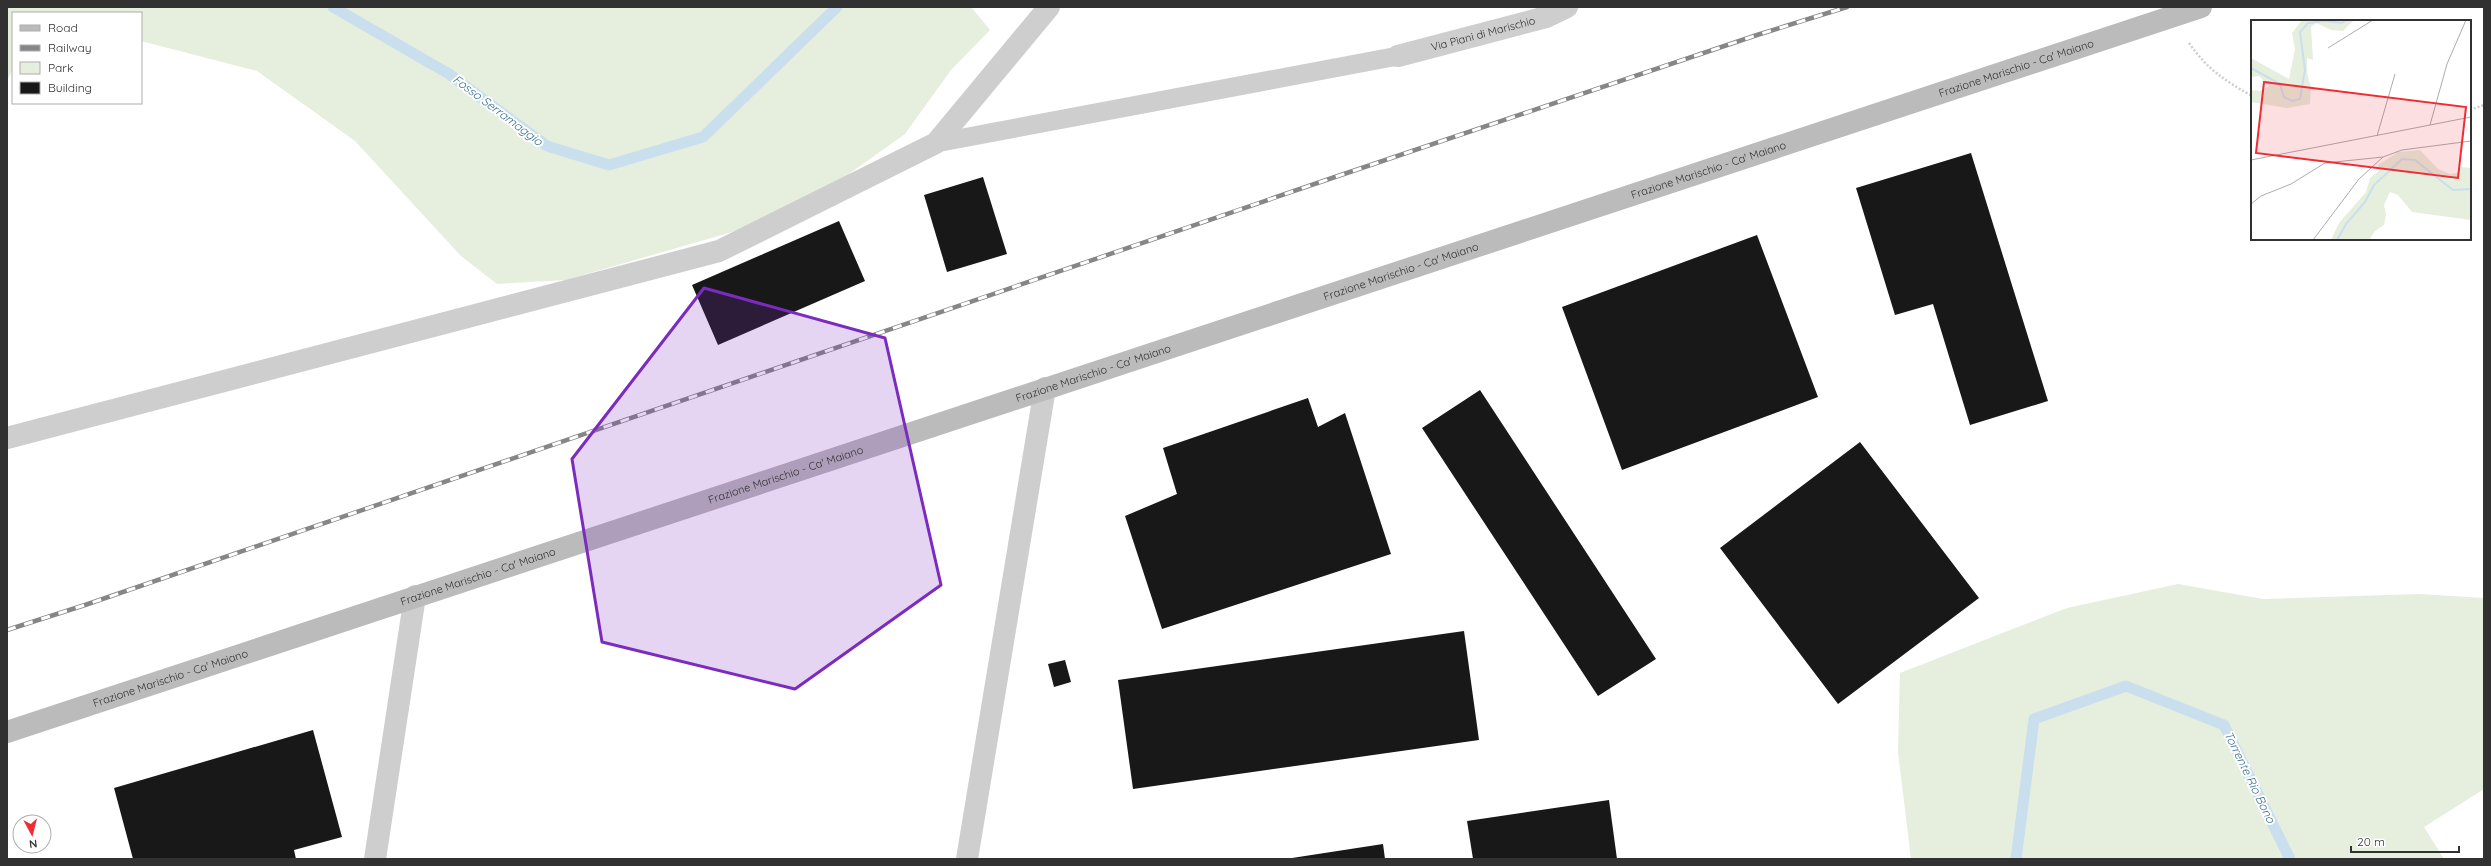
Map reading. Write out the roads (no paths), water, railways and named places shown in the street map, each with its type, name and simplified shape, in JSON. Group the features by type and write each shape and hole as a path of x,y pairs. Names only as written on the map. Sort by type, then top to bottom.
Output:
{"main road":[{"name":"Frazione Marischio - Ca' Maiano","path":"7,732 2201,7"}],"street":[{"path":"7,438 719,251 936,143 1049,7"},
{"name":"Via Piani di Marischio","path":"1398,56 1546,17 1567,7"},
{"path":"967,859 1045,388"},
{"path":"375,859 415,596"}],"lane":[{"path":"936,143 1398,56"}],"waterway":[{"name":"Fosso Serramaggio","path":"333,7 449,74 547,146 609,165 703,137 837,7"},
{"name":"Torrente Rio Bono","path":"2016,859 2034,719 2126,686 2224,725 2290,859"}],"railway":[{"path":"7,630 85,605 1332,178 1757,35 1847,7"}]}
